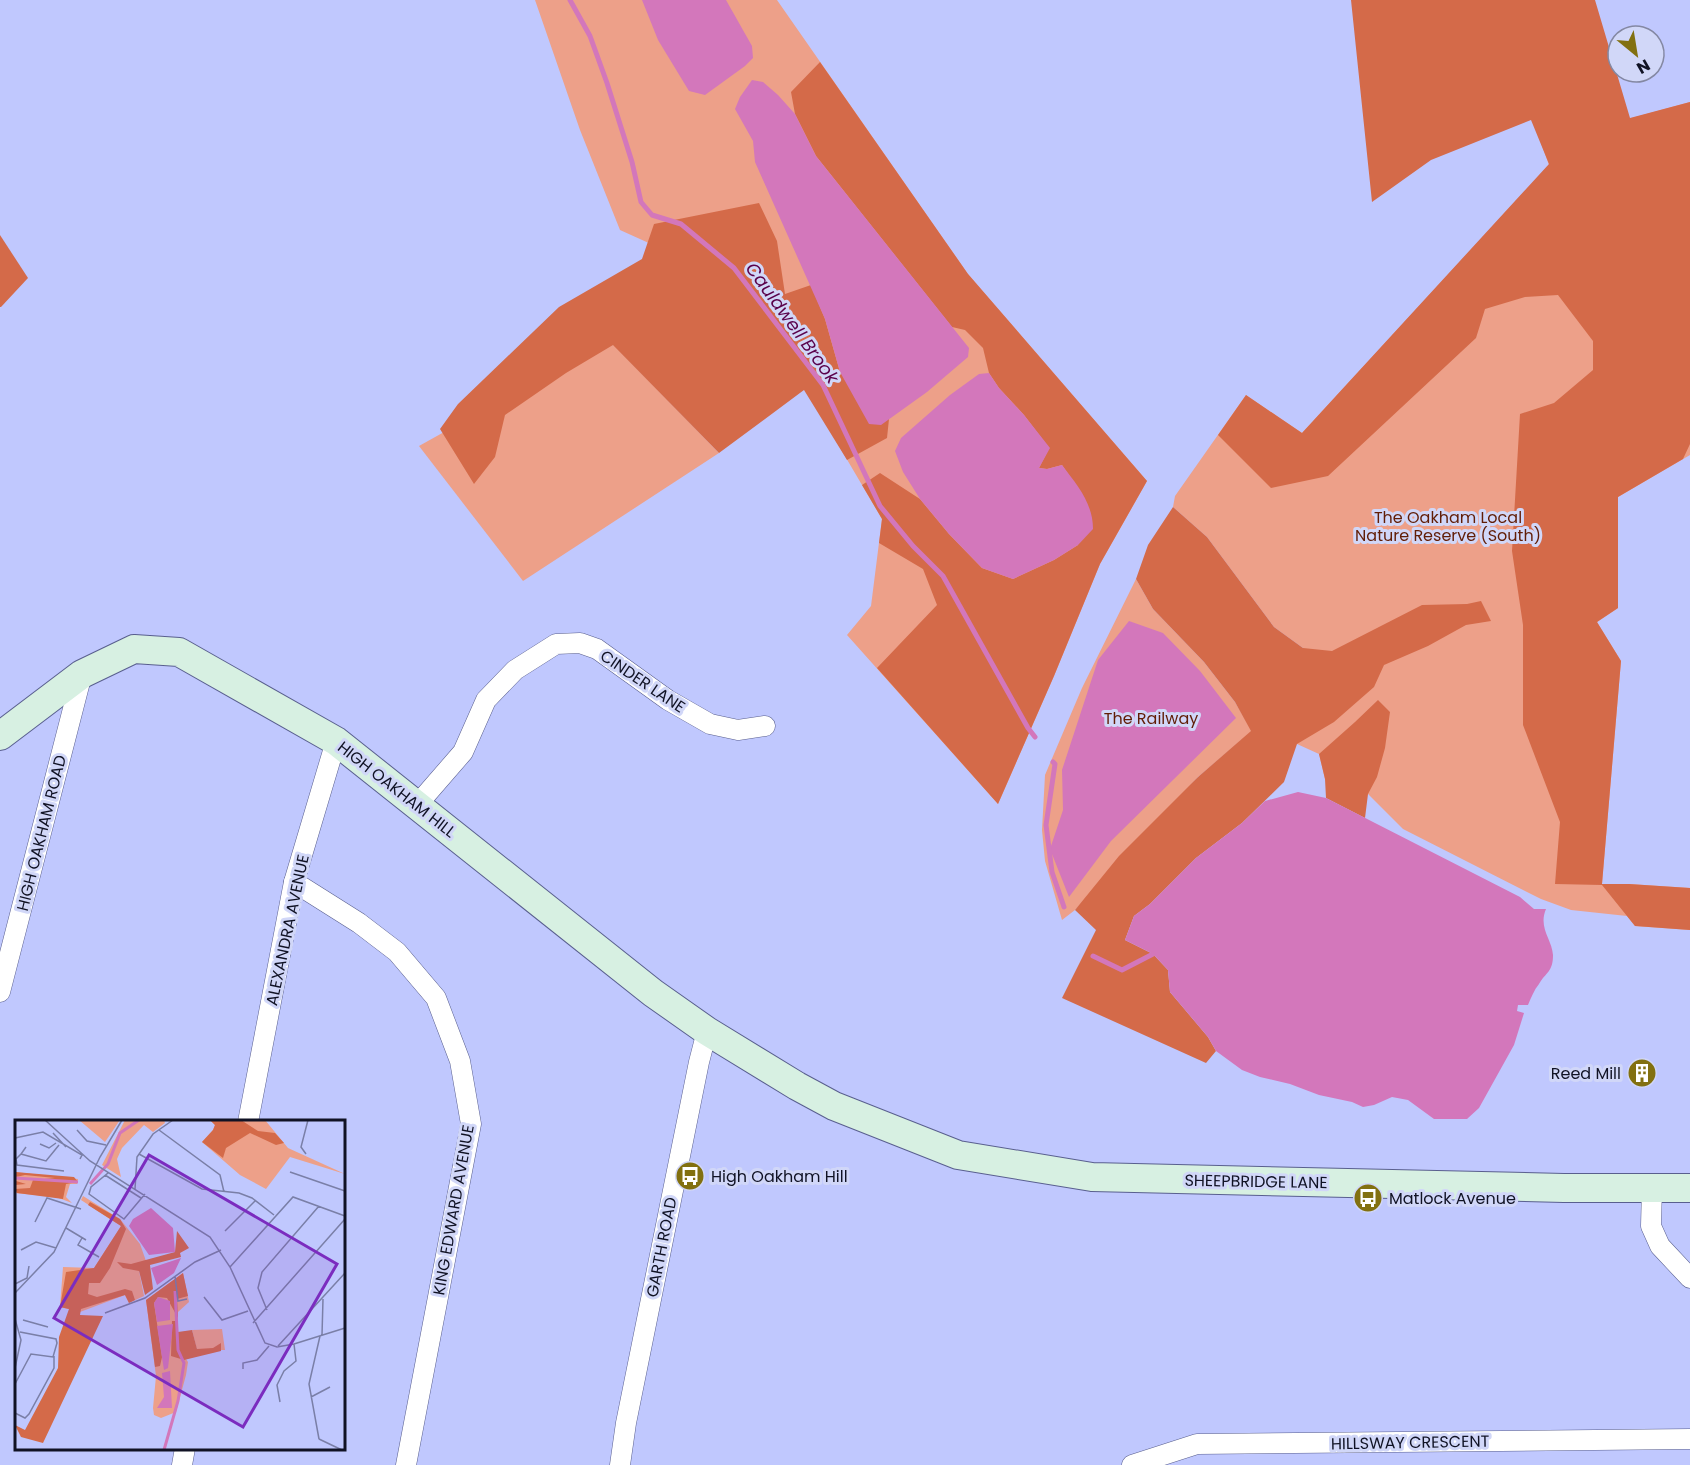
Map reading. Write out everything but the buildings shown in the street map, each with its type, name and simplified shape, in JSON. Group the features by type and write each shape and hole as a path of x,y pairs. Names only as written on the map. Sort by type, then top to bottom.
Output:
{"street":[{"name":"CINDER LANE","path":"417,805 463,752 486,700 515,670 556,644 580,643 597,649 668,700 710,724 738,730 765,726"},
{"name":"HIGH OAKHAM HILL","path":"0,736 82,674 134,649 179,652 336,741 653,993 707,1031 834,1106"},
{"name":"HIGH OAKHAM ROAD","path":"0,992 82,674"},
{"name":"ALEXANDRA AVENUE","path":"248,1120 294,882 336,741"},
{"name":"KING EDWARD AVENUE","path":"294,882 359,923 397,952 436,998 460,1061 471,1124 406,1465"},
{"name":"GARTH ROAD","path":"620,1465 626,1423 707,1031"},
{"name":"SHEEPBRIDGE LANE","path":"834,1106 958,1155 1092,1177 1690,1188"},
{"path":"1652,1188 1651,1226 1660,1246 1690,1278"},
{"name":"HILLSWAY CRESCENT","path":"1132,1465 1197,1444 1690,1439"},
{"path":"182,1465 185,1450"}],"green space":[{"path":"535,0 777,0 968,274 1147,481 1100,564 998,804 847,635 871,606 882,519 812,400 724,277 620,230 580,130"},
{"name":"The Oakham Local Nature Reserve (South)","path":"1690,102 1690,455 1618,497 1618,608 1597,622 1621,661 1602,884 1690,888 1690,930 1635,926 1627,916 1571,910 1541,899 1403,829 1368,794 1325,779 1319,754 1297,744 1303,648 1274,627 1207,537 1173,507 1175,496 1246,395 1302,433 1549,165 1541,143"},
{"path":"609,340 719,453 523,581 419,446"},
{"name":"The Railway","path":"1136,579 1153,609 1204,662 1235,702 1252,731 1198,777 1075,910 1062,920 1045,861 1042,830 1045,775 1082,688"}],"shaded area":[{"path":"642,0 726,0 752,46 753,58 705,95 689,91 658,40"},
{"path":"1351,0 1595,0 1606,37 1606,84 1620,84 1630,118 1690,102 1690,444 1683,459 1618,497 1618,608 1597,622 1621,661 1602,884 1690,888 1690,930 1635,926 1602,885 1555,884 1560,822 1523,725 1523,625 1512,551 1520,414 1554,403 1593,370 1593,341 1558,295 1525,297 1485,309 1476,338 1328,476 1271,488 1218,435 1246,395 1302,433 1549,164 1531,120 1431,160 1372,202"},
{"path":"820,62 968,274 1147,481 1100,564 998,804 877,668 937,605 923,569 879,543 882,519 862,485 880,473 920,499 949,534 982,568 1013,579 1054,560 1078,545 1070,477 1062,465 1047,469 1039,468 1049,448 989,373 983,348 965,330 952,327 816,156 795,114 791,92"},
{"path":"752,80 763,82 795,114 816,156 969,348 968,357 927,392 881,425 869,424 840,372 825,319 755,162 753,141 735,109"},
{"path":"759,203 777,241 785,294 811,285 825,319 840,372 889,419 887,438 847,460 804,390 719,453 613,345 566,373 505,415 495,457 474,484 440,429 458,404 559,307 642,259 654,224"},
{"path":"0,235 28,278 1,307 0,307"},
{"path":"989,373 1050,448 1039,468 1047,469 1062,465 1083,495 1092,520 1093,529 1078,545 1054,560 1013,579 982,568 949,534 920,499 903,472 895,451 901,438 950,395 979,374"},
{"path":"1173,507 1207,537 1274,627 1303,648 1332,651 1422,605 1467,604 1481,601 1491,621 1466,625 1428,646 1384,665 1374,687 1334,722 1297,744 1284,782 1242,823 1196,858 1150,904 1134,916 1125,940 1153,954 1168,970 1170,992 1208,1037 1216,1051 1206,1063 1062,998 1096,930 1075,910 1119,856 1198,777 1251,731 1235,702 1204,662 1153,609 1136,579 1148,545"},
{"name":"The Railway","path":"1129,621 1163,633 1200,671 1236,718 1111,841 1069,897 1050,849 1063,810 1062,770 1098,660"},
{"path":"1378,700 1390,712 1385,748 1377,777 1368,794 1365,818 1326,798 1325,779 1319,754"},
{"path":"1298,792 1326,798 1520,897 1534,909 1546,909 1544,922 1552,949 1552,965 1528,1005 1518,1005 1517,1011 1524,1013 1514,1045 1479,1108 1467,1119 1434,1119 1408,1100 1392,1097 1363,1107 1242,1070 1216,1051 1208,1037 1170,992 1168,970 1153,954 1125,940 1134,916 1150,904 1196,858 1242,823 1265,801"}],"waterway":[{"name":"Cauldwell Brook","path":"570,0 590,36 607,83 632,162 641,202 652,215 681,224 734,268 823,385 880,506 913,546 943,576 1035,737"},
{"name":"Cauldwell Brook","path":"1053,762 1055,764 1046,825 1052,872 1064,907"},
{"name":"Cauldwell Brook","path":"1093,956 1122,970 1153,954"}],"place":[{"name":"Reed Mill","path":"1642,1073"},
{"name":"High Oakham Hill","path":"690,1176"},
{"name":"Matlock Avenue","path":"1368,1198"}]}
